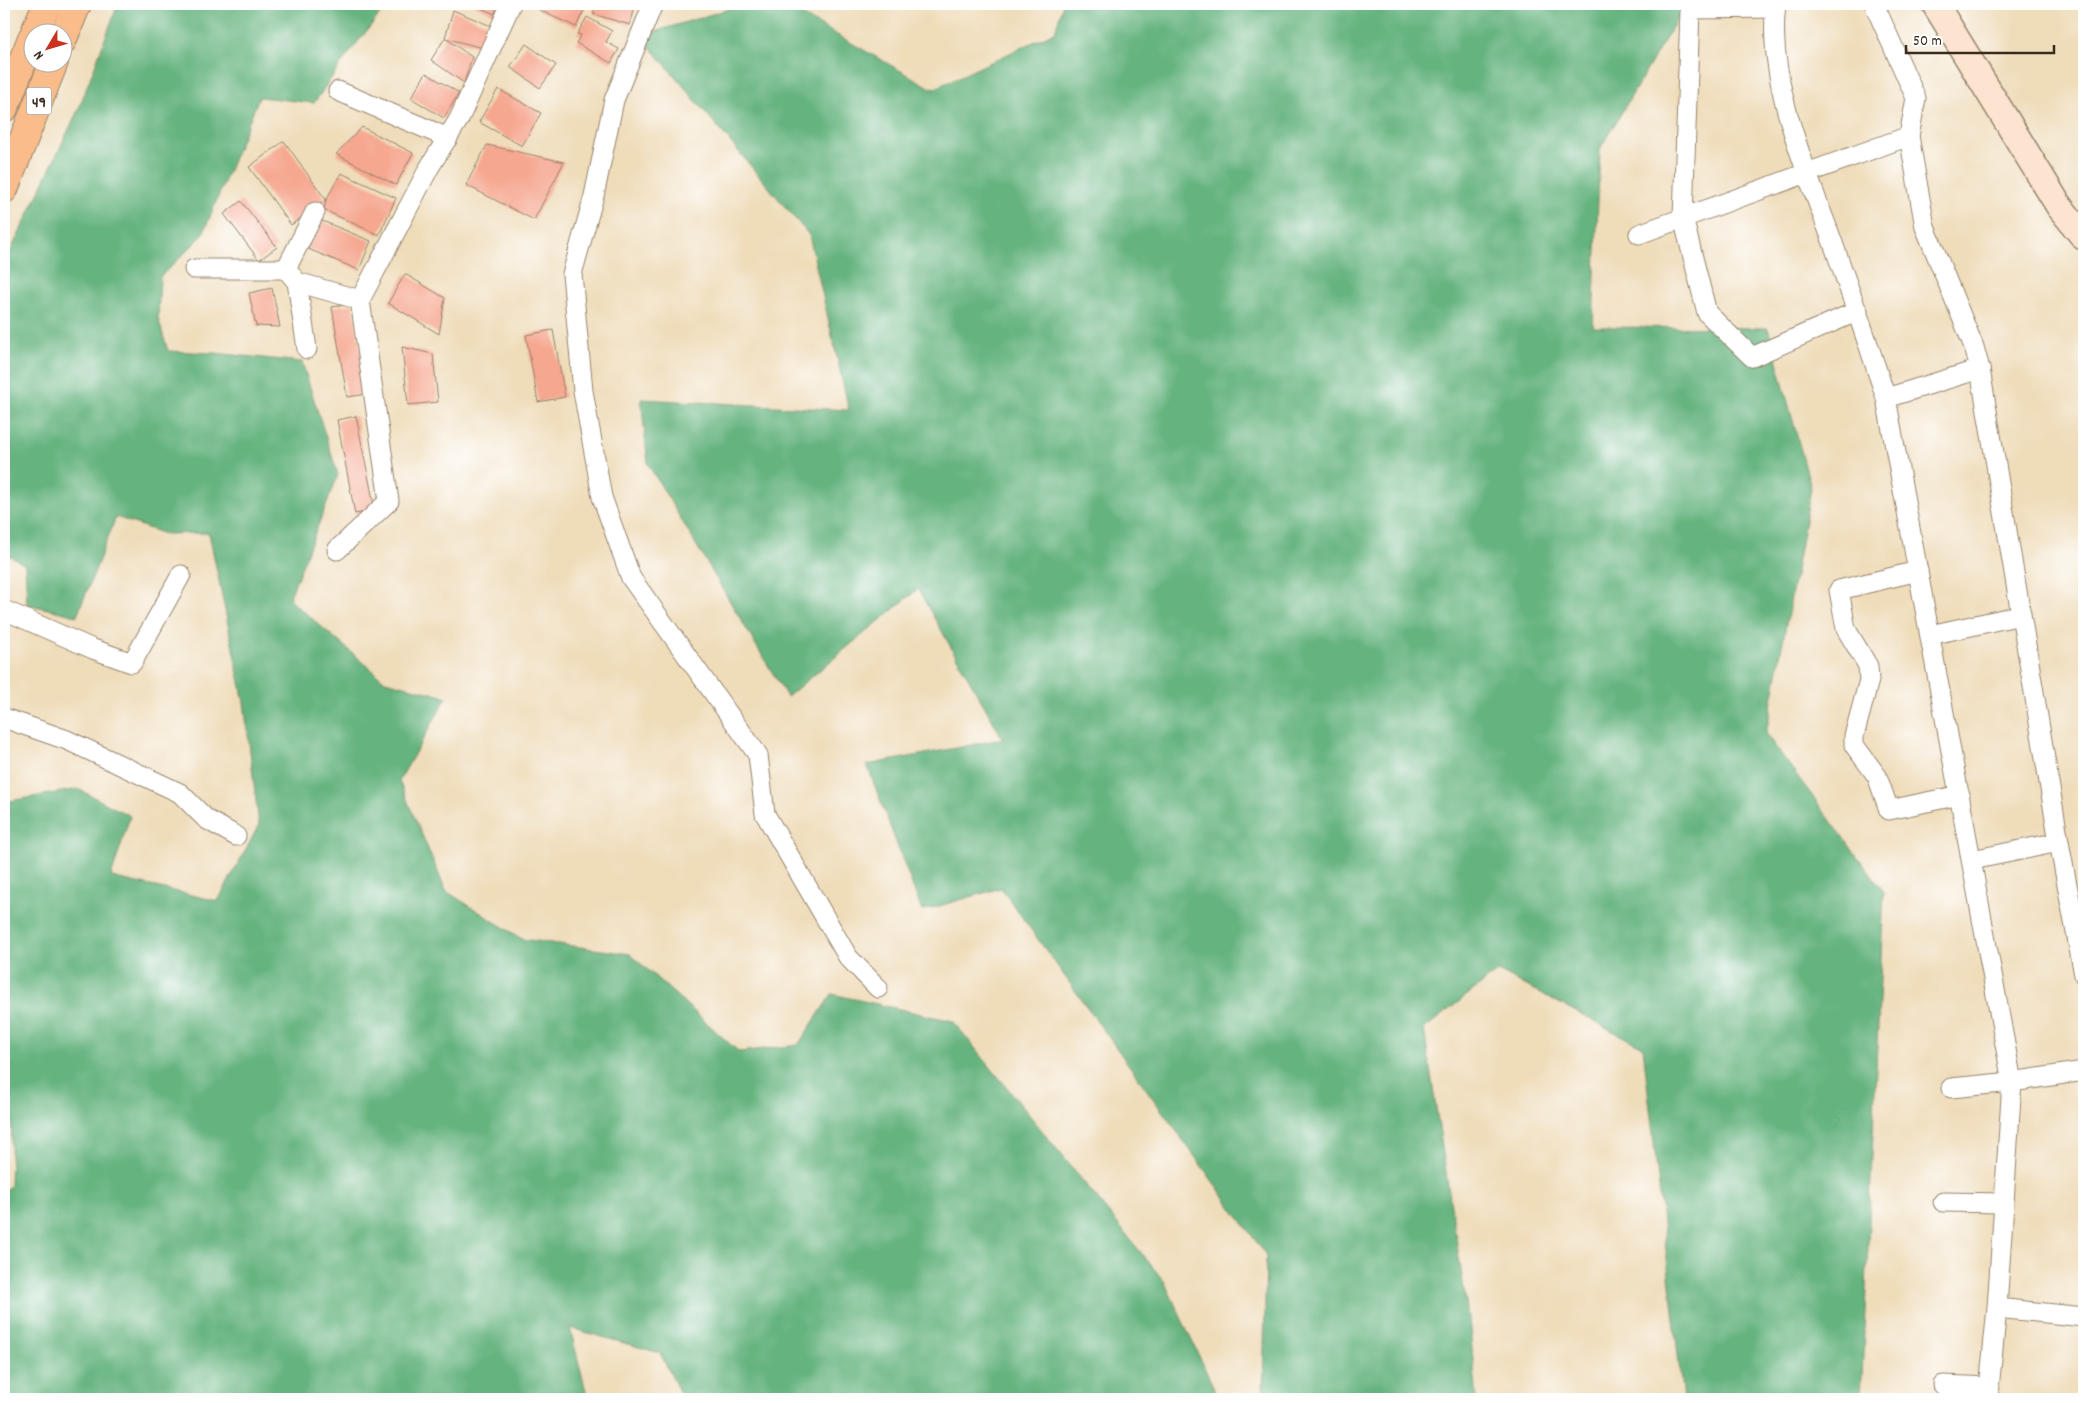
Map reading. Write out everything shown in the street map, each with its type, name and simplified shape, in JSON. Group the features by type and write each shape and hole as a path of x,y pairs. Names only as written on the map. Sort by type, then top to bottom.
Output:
{"highway":[{"path":"39,22 47,4"},
{"path":"70,22 77,4"},
{"name":"49","path":"4,108 22,63"},
{"name":"49","path":"4,189 50,72"}],"street":[{"path":"337,550 389,501 360,300 429,168 460,119 511,4"},
{"path":"653,4 614,100 594,196 572,274 584,390 602,497 631,578 758,755 765,814 848,957 878,988"},
{"path":"1874,4 1916,98 1909,136 1926,227 1974,347 1980,369 2059,842 2084,975"},
{"path":"1935,4 2059,206 2084,237"},
{"path":"1858,312 1752,357 1707,313 1683,218 1690,9 1776,6 1776,53 1782,91 1807,173 1858,312 1886,398 1972,860 2012,1082 1997,1308 1989,1393 1943,1385"},
{"path":"338,91 448,138"},
{"path":"1639,234 1909,136"},
{"path":"307,349 292,275 315,212"},
{"path":"194,270 292,275 360,300"},
{"path":"1886,398 1980,369"},
{"path":"1918,571 1839,590 1846,629 1868,666 1869,680 1854,736 1854,745 1876,776 1889,810 1960,795"},
{"path":"4,610 93,649 132,663 182,575"},
{"path":"1930,635 2021,615"},
{"path":"4,718 67,740 180,793 206,819 236,836"},
{"path":"1972,860 2059,842"},
{"path":"1951,1088 2012,1082 2084,1071"},
{"path":"1943,1202 2003,1203"},
{"path":"1997,1308 2084,1317"}],"green space":[{"path":"118,4 388,4 346,57 314,103 259,97 202,236 160,277 158,318 168,351 215,353 302,362 338,475 289,599 385,681 447,697 399,781 446,891 522,939 630,954 739,1052 798,1045 832,994 953,1021 1164,1281 1219,1399 683,1399 660,1353 570,1328 588,1399 4,1399 4,1192 10,1185 12,1115 4,1103 4,802 78,789 130,816 111,877 218,901 259,825 244,702 209,533 165,534 116,517 77,616 27,604 25,565 4,552 4,265 79,108"},
{"path":"744,4 782,4 933,89 1055,32 1063,4 1686,4 1600,149 1593,327 1768,328 1811,488 1766,734 1884,892 1861,1399 1683,1399 1643,1047 1498,971 1424,1029 1470,1329 1477,1399 1263,1399 1266,1255 1001,888 922,911 867,765 1003,739 918,589 787,697 648,464 641,399 849,410 809,235 641,36"}],"building":[{"path":"471,4 497,4 495,14"},
{"path":"542,4 587,4 576,27 539,10"},
{"path":"596,4 636,4 630,25 593,14"},
{"path":"453,10 491,26 483,48 445,38"},
{"path":"587,17 612,31 606,42 619,49 611,63 576,43 581,35 577,34"},
{"path":"445,38 472,57 464,83 431,60"},
{"path":"526,44 556,65 540,88 510,67"},
{"path":"426,73 459,93 444,118 411,98"},
{"path":"498,89 541,113 522,146 479,122"},
{"path":"362,127 413,153 396,185 336,154"},
{"path":"284,141 326,200 291,225 249,167"},
{"path":"487,145 564,162 534,220 466,185"},
{"path":"341,173 396,198 379,235 324,210 326,200"},
{"path":"241,201 277,247 259,260 224,214"},
{"path":"320,220 371,241 359,270 308,249"},
{"path":"405,274 445,298 439,334 388,303"},
{"path":"272,288 280,327 256,326 249,293"},
{"path":"353,304 368,394 347,397 332,307"},
{"path":"553,330 565,397 538,402 526,335"},
{"path":"402,347 433,354 438,402 408,405"},
{"path":"356,416 375,510 355,514 337,420"}]}
